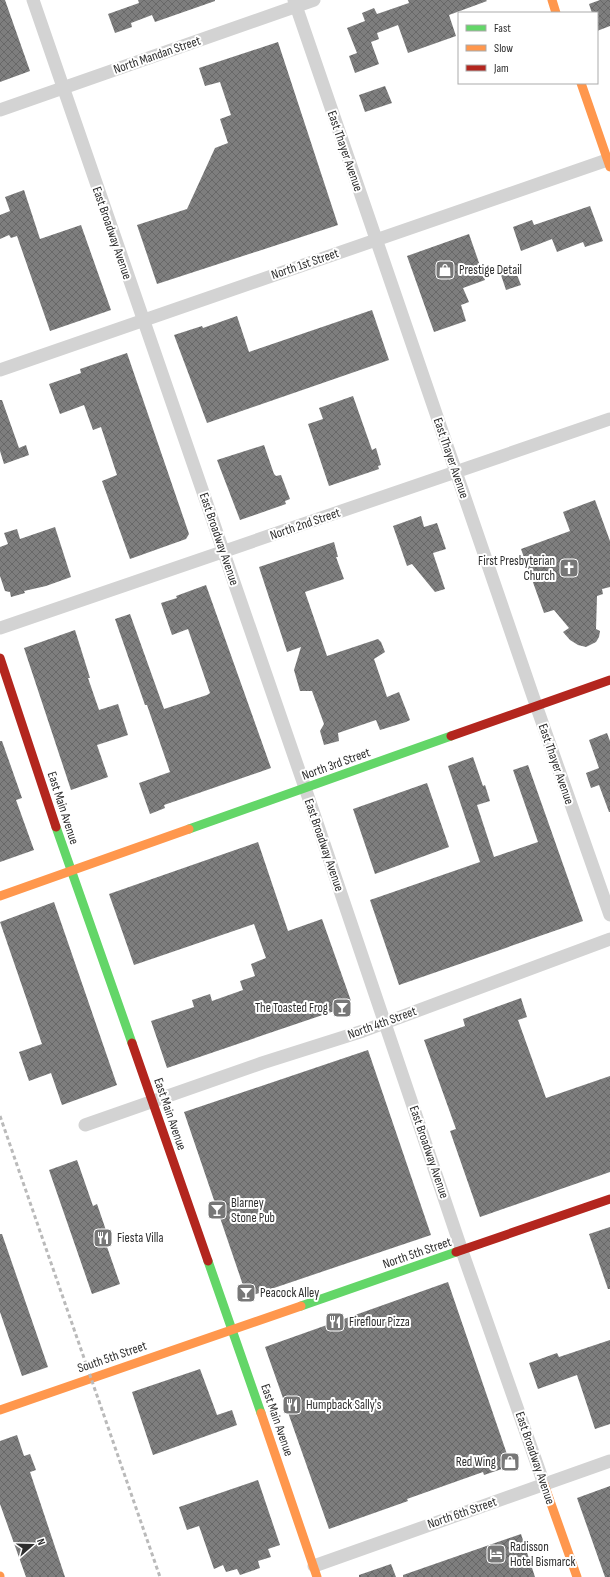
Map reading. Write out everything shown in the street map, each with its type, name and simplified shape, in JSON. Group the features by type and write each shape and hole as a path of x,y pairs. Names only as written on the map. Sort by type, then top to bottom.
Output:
{"street":[{"name":"East Broadway Avenue","path":"33,0 62,88 305,789 462,1251 576,1577"},
{"name":"North Mandan Street","path":"0,110 295,3 314,0"},
{"path":"552,0 556,12"},
{"name":"East Thayer Avenue","path":"295,3 536,705 610,914"},
{"path":"581,84 609,162"},
{"name":"North 1st Street","path":"0,370 376,240 609,162"},
{"name":"North 2nd Street","path":"0,628 223,553 610,419"},
{"name":"East Main Avenue","path":"0,658 71,871 315,1571"},
{"name":"North 3rd Street","path":"0,896 610,680"},
{"name":"North 4th Street","path":"85,1125 384,1023 610,939"},
{"name":"North 5th Street","path":"232,1330 610,1199"},
{"name":"South 5th Street","path":"0,1410 232,1330"},
{"name":"North 6th Street","path":"315,1571 544,1484 610,1461"}],"building":[{"path":"0,0 5,0 30,71 0,82"},
{"path":"138,0 215,1 155,22 152,15 131,23 132,27 115,33 108,14 139,3"},
{"path":"408,0 487,1 449,15 456,36 408,53 398,25 377,33 379,39 371,42 379,64 355,73 349,56 357,53 347,28 365,21 362,13 374,8 377,14 409,3"},
{"path":"600,0 610,0 610,26 598,31 598,12 592,12 589,4"},
{"path":"278,42 338,225 157,284 137,225 187,209 215,148 228,143 220,119 231,115 220,82 205,86 199,68"},
{"path":"385,86 392,103 365,112 359,95"},
{"path":"24,190 40,239 81,225 111,310 50,331 17,236 11,238 9,235 0,239 0,215 10,211 5,197"},
{"path":"590,206 603,241 585,247 583,242 557,252 552,239 521,251 513,227 532,220 534,225"},
{"path":"469,234 485,280 463,288 469,302 461,305 466,321 434,332 407,256"},
{"path":"515,270 521,285 506,290 501,275"},
{"path":"372,310 389,360 207,423 174,335 202,326 203,328 237,316 249,352"},
{"path":"127,353 189,534 186,539 130,559 102,481 117,475 101,427 93,430 84,405 60,414 49,384 81,373 80,369"},
{"path":"353,396 372,450 376,448 381,465 378,466 379,469 329,486 308,424 323,419 319,408"},
{"path":"0,400 2,400 19,448 26,445 29,455 4,464 0,451"},
{"path":"264,445 274,474 276,476 281,475 290,499 285,501 286,504 240,520 217,460"},
{"name":"First Presbyterian Church","path":"595,500 610,541 610,587 602,589 603,594 597,596 596,629 600,631 599,637 596,642 586,647 578,645 570,640 563,632 569,628 554,610 544,613 521,549 570,531 563,512"},
{"path":"421,516 424,527 437,523 446,549 433,553 445,589 435,592 412,564 407,566 393,526"},
{"path":"55,527 71,577 46,586 24,591 25,593 11,597 10,592 5,591 0,576 0,547 8,544 4,533 17,529 20,539"},
{"path":"334,542 338,557 336,557 344,579 305,592 327,656 378,639 381,642 385,652 374,659 387,697 399,692 410,720 380,730 376,720 338,733 339,741 324,745 320,731 324,724 312,691 300,691 294,670 301,647 287,652 259,567"},
{"path":"206,585 271,768 164,805 165,808 150,814 139,783 170,772 115,619 130,614 164,709 207,695 210,693 188,629 172,635 161,603 177,598 176,596"},
{"path":"75,630 90,678 88,678 99,710 118,704 128,735 97,745 108,777 71,790 24,648"},
{"path":"607,733 610,741 610,812 599,785 591,788 586,773 599,768 589,740"},
{"path":"0,741 2,741 22,798 16,800 34,850 0,862"},
{"path":"473,757 490,801 477,805 494,857 538,842 513,770 528,765 583,921 399,985 370,900 480,862 448,766"},
{"path":"427,783 449,847 375,874 353,809"},
{"path":"258,842 288,931 322,919 351,1001 349,1006 167,1068 151,1021 194,1007 192,1000 210,994 212,1001 243,990 240,981 255,976 251,964 266,958 254,924 134,965 109,894"},
{"path":"54,902 117,1085 62,1105 51,1073 29,1081 19,1052 42,1044 0,922"},
{"path":"521,998 527,1017 518,1020 546,1098 610,1076 610,1172 480,1217 450,1131 456,1129 424,1040 465,1026 463,1019"},
{"path":"368,1050 431,1235 247,1297 184,1112"},
{"path":"77,1160 93,1206 97,1204 110,1242 106,1244 120,1284 92,1294 49,1170"},
{"path":"610,1227 610,1289 608,1289 589,1234"},
{"path":"0,1234 2,1234 48,1367 22,1376 0,1312"},
{"path":"448,1282 511,1466 484,1475 483,1472 329,1529 265,1347"},
{"path":"610,1340 610,1424 595,1429 577,1375 538,1389 529,1363 557,1353 559,1357"},
{"path":"200,1369 217,1415 232,1410 237,1425 153,1455 132,1392"},
{"path":"17,1435 24,1456 30,1454 36,1470 30,1472 65,1577 26,1577 0,1504 0,1441"},
{"path":"258,1480 280,1545 268,1549 271,1557 258,1561 260,1568 240,1575 237,1569 226,1572 223,1565 214,1569 199,1526 187,1530 179,1507"},
{"path":"610,1486 610,1577 605,1577 577,1498"},
{"name":"Radisson Hotel Bismarck","path":"521,1534 535,1577 403,1577 403,1575"},
{"path":"391,1564 396,1577 359,1577 359,1575"}],"railway":[{"path":"0,1116 160,1577"}],"traffic: fast":[{"path":"189,829 451,736"},
{"path":"56,827 132,1043"},
{"path":"301,1306 456,1252"},
{"path":"208,1261 261,1413"}],"traffic: slow":[{"path":"552,0 556,12"},
{"path":"581,84 610,167"},
{"path":"0,896 189,829"},
{"path":"0,1410 301,1306"},
{"path":"261,1413 317,1577"},
{"path":"544,1484 577,1577"}],"traffic: jam":[{"path":"0,658 56,827"},
{"path":"451,736 610,680"},
{"path":"132,1043 208,1261"},
{"path":"456,1252 610,1199"}],"place":[{"name":"Prestige Detail","path":"445,270"},
{"name":"First Presbyterian Church","path":"569,568"},
{"name":"The Toasted Frog","path":"342,1008"},
{"name":"Blarney Stone Pub","path":"217,1210"},
{"name":"Fiesta Villa","path":"103,1238"},
{"name":"Peacock Alley","path":"246,1293"},
{"name":"Fireflour Pizza","path":"335,1322"},
{"name":"Humpback Sally's","path":"292,1405"},
{"name":"Red Wing","path":"510,1462"},
{"name":"Radisson Hotel Bismarck","path":"496,1554"}]}
